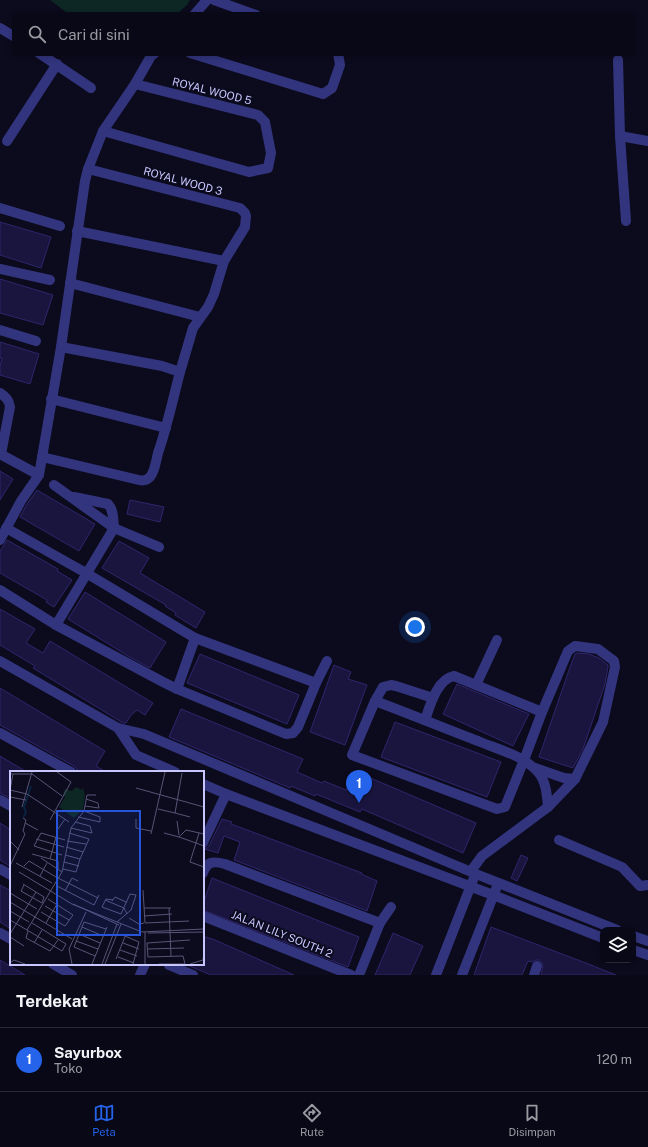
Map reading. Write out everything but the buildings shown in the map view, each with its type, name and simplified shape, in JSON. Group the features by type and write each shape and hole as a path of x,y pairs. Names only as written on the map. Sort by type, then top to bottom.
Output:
{"street":[{"path":"197,12 207,0"},
{"path":"214,0 248,12"},
{"path":"0,28 12,35"},
{"path":"44,56 91,88"},
{"path":"0,540 21,501 39,475 61,347 81,199 88,169 103,131 135,84 151,56"},
{"path":"200,56 323,94 332,88 340,65 338,56"},
{"path":"618,60 620,136 626,221"},
{"path":"7,141 56,64"},
{"name":"ROYAL WOOD 5","path":"103,131 249,172 268,168 271,154 266,122 258,115 135,84"},
{"path":"620,136 648,141"},
{"name":"ROYAL WOOD 3","path":"42,458 143,481 150,476 154,468 166,428 193,328 208,307 214,294 224,261 245,227 245,213 240,208 88,169"},
{"path":"0,208 60,226"},
{"path":"77,231 224,261"},
{"path":"0,269 50,280"},
{"path":"70,284 200,317"},
{"path":"0,330 36,341"},
{"path":"61,347 162,366 180,372"},
{"path":"0,393 7,398 10,407 0,454 39,475"},
{"path":"51,399 166,428"},
{"path":"54,485 114,528 159,547"},
{"path":"56,625 114,528 112,512 108,504 70,496"},
{"path":"6,528 196,638 316,683"},
{"path":"0,590 56,625 177,689 286,734 293,733 298,727 327,660"},
{"path":"177,689 196,638"},
{"path":"476,685 497,640"},
{"path":"433,698 391,685 383,688 375,701 352,755 497,809 505,807 566,653 570,648 575,646 598,649 614,661 615,667 603,722 575,779 548,807 482,856 473,873 471,886 436,975"},
{"path":"0,661 118,728 144,734 473,873 609,927"},
{"path":"425,720 433,698 444,681 452,676 456,676 542,712"},
{"path":"375,701 524,760 533,767 544,781 548,807"},
{"path":"118,728 136,755 173,771"},
{"path":"0,733 69,771"},
{"path":"533,767 564,778 575,779"},
{"path":"204,784 600,937"},
{"path":"204,841 226,794"},
{"path":"0,800 10,805"},
{"path":"559,840 622,867 640,886 648,885"},
{"path":"204,870 205,867 214,862 225,864 380,923"},
{"path":"0,869 10,874"},
{"path":"462,975 498,883"},
{"path":"359,975 380,923 391,907"},
{"name":"JALAN LILY SOUTH 2","path":"204,916 351,975"},
{"path":"0,933 10,938"},
{"path":"636,937 648,940"},
{"path":"636,951 648,955"},
{"path":"55,965 72,975"},
{"path":"140,975 145,965"},
{"path":"165,975 169,965"},
{"path":"171,965 193,975"}],"green space":[{"path":"50,0 190,0 179,12 66,12"}],"place":[{"name":"Sayurbox","path":"359,803"}]}
